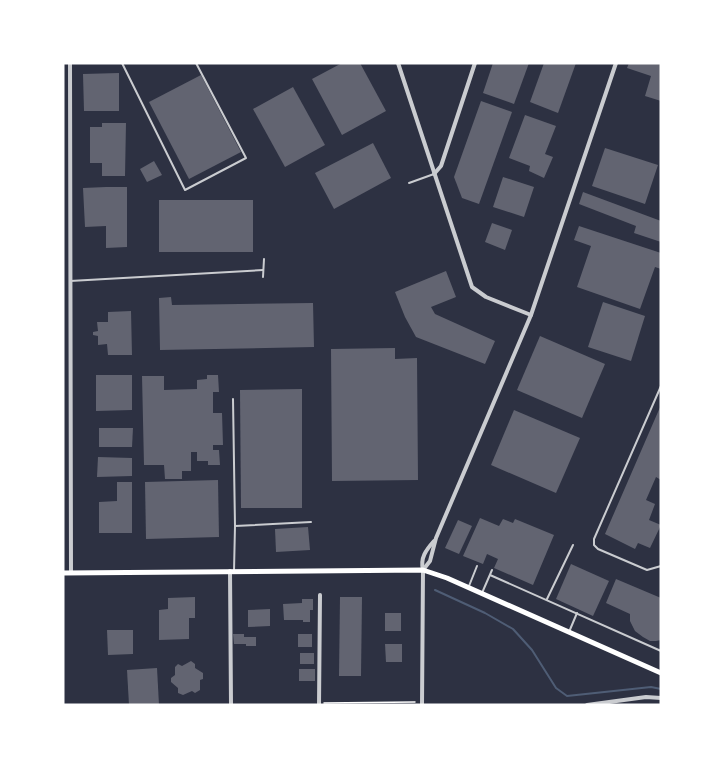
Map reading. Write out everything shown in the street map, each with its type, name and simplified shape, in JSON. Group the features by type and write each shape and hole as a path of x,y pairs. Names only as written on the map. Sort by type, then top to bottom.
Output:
{"main road":[{"path":"63,573 423,570 468,587 661,673"}],"street":[{"path":"70,63 72,573"},
{"path":"398,63 472,287 486,297 531,315"},
{"path":"434,174 441,166 476,63"},
{"path":"423,570 430,561 436,538 531,315 616,63"},
{"path":"422,703 423,570 421,564 423,556 436,538"},
{"path":"231,705 232,571"},
{"path":"319,704 320,595"},
{"path":"587,705 646,697 661,698"}],"lane":[{"path":"122,63 185,190 246,158 196,63"},
{"path":"409,183 434,174"},
{"path":"263,277 264,259"},
{"path":"70,281 263,270"},
{"path":"661,386 594,539 594,545 598,549 647,570 661,566"},
{"path":"232,571 235,526 233,399"},
{"path":"235,526 311,522"},
{"path":"547,600 573,545"},
{"path":"468,587 477,566"},
{"path":"482,594 492,570"},
{"path":"490,575 661,651"},
{"path":"569,632 578,614"}],"path":[{"path":"319,704 422,703"}],"building":[{"path":"342,63 360,63 386,111 342,135 312,79"},
{"path":"493,63 529,63 514,104 483,93"},
{"path":"544,63 576,63 558,113 530,102"},
{"path":"629,63 661,63 661,101 645,96 651,76 627,68"},
{"path":"119,73 119,111 84,111 83,74"},
{"path":"201,75 241,152 189,179 149,102"},
{"path":"293,87 325,145 285,167 253,109"},
{"path":"481,101 512,112 479,204 462,198 454,177"},
{"path":"525,115 556,126 545,154 553,157 544,178 529,171 530,166 509,158"},
{"path":"102,123 126,123 125,176 102,176 102,163 90,163 90,127 102,127"},
{"path":"373,143 391,178 334,209 315,173"},
{"path":"605,148 658,165 645,204 592,186"},
{"path":"154,161 162,175 147,182 140,169"},
{"path":"503,177 534,187 524,217 493,207"},
{"path":"127,187 127,247 106,248 106,226 85,227 83,188"},
{"path":"583,192 661,221 661,242 634,233 636,226 579,204"},
{"path":"159,200 253,200 253,252 159,252"},
{"path":"492,223 512,230 505,250 485,242"},
{"path":"579,226 661,253 661,269 655,267 640,309 577,287 591,246 574,240"},
{"path":"446,271 456,297 431,307 435,314 495,341 485,364 416,337 405,317 395,292"},
{"path":"171,297 172,305 313,303 314,347 160,350 159,298"},
{"path":"603,302 645,316 631,361 588,347"},
{"path":"131,311 132,355 108,355 107,344 98,345 98,336 93,335 93,332 98,331 97,322 108,322 108,312"},
{"path":"540,336 605,364 582,418 517,390"},
{"path":"395,348 395,359 417,358 418,480 332,481 331,349"},
{"path":"96,375 132,375 132,410 96,411"},
{"path":"207,375 218,375 219,392 213,392 213,413 222,413 223,445 213,445 213,450 219,450 220,465 208,465 208,461 197,461 197,452 191,452 191,471 182,471 182,479 165,479 164,465 144,465 142,376 164,376 164,390 197,389 197,380 207,379"},
{"path":"302,389 302,508 241,508 240,390"},
{"path":"661,405 661,480 656,477 646,500 655,504 649,520 661,525 650,548 638,543 635,549 605,534"},
{"path":"514,410 580,438 556,493 491,465"},
{"path":"99,428 133,428 132,447 99,447"},
{"path":"98,457 132,458 132,476 97,477"},
{"path":"218,480 219,537 146,539 145,482"},
{"path":"117,482 132,482 132,533 99,533 99,502 117,501"},
{"path":"480,518 499,526 503,519 513,523 515,519 554,535 533,585 494,568 498,559 487,554 483,564 463,556"},
{"path":"458,520 472,526 459,554 445,548"},
{"path":"308,527 310,550 276,552 275,529"},
{"path":"571,564 609,581 593,616 556,599"},
{"path":"616,579 661,598 661,640 650,641 643,637 635,631 630,621 630,614 606,603"},
{"path":"195,597 195,618 189,618 189,639 159,640 159,610 168,609 168,598"},
{"path":"340,597 362,597 361,676 339,676"},
{"path":"302,599 313,599 310,622 284,620 283,604 302,603"},
{"path":"270,609 270,626 248,627 248,610"},
{"path":"385,613 401,613 401,631 385,631"},
{"path":"107,630 133,630 133,654 108,655"},
{"path":"233,634 256,637 256,646 234,644"},
{"path":"298,634 312,634 312,647 298,647"},
{"path":"385,644 402,644 402,662 386,662"},
{"path":"300,653 314,653 314,664 300,664"},
{"path":"191,661 195,664 195,668 203,673 203,679 200,680 200,690 183,695 178,693 178,688 171,682 171,678 175,675 175,667 178,664 182,666"},
{"path":"157,668 159,705 129,705 127,670"},
{"path":"299,669 315,669 315,681 299,681"}],"waterway":[{"path":"435,590 513,629 532,650 556,688 567,696 651,687 661,689"}]}
